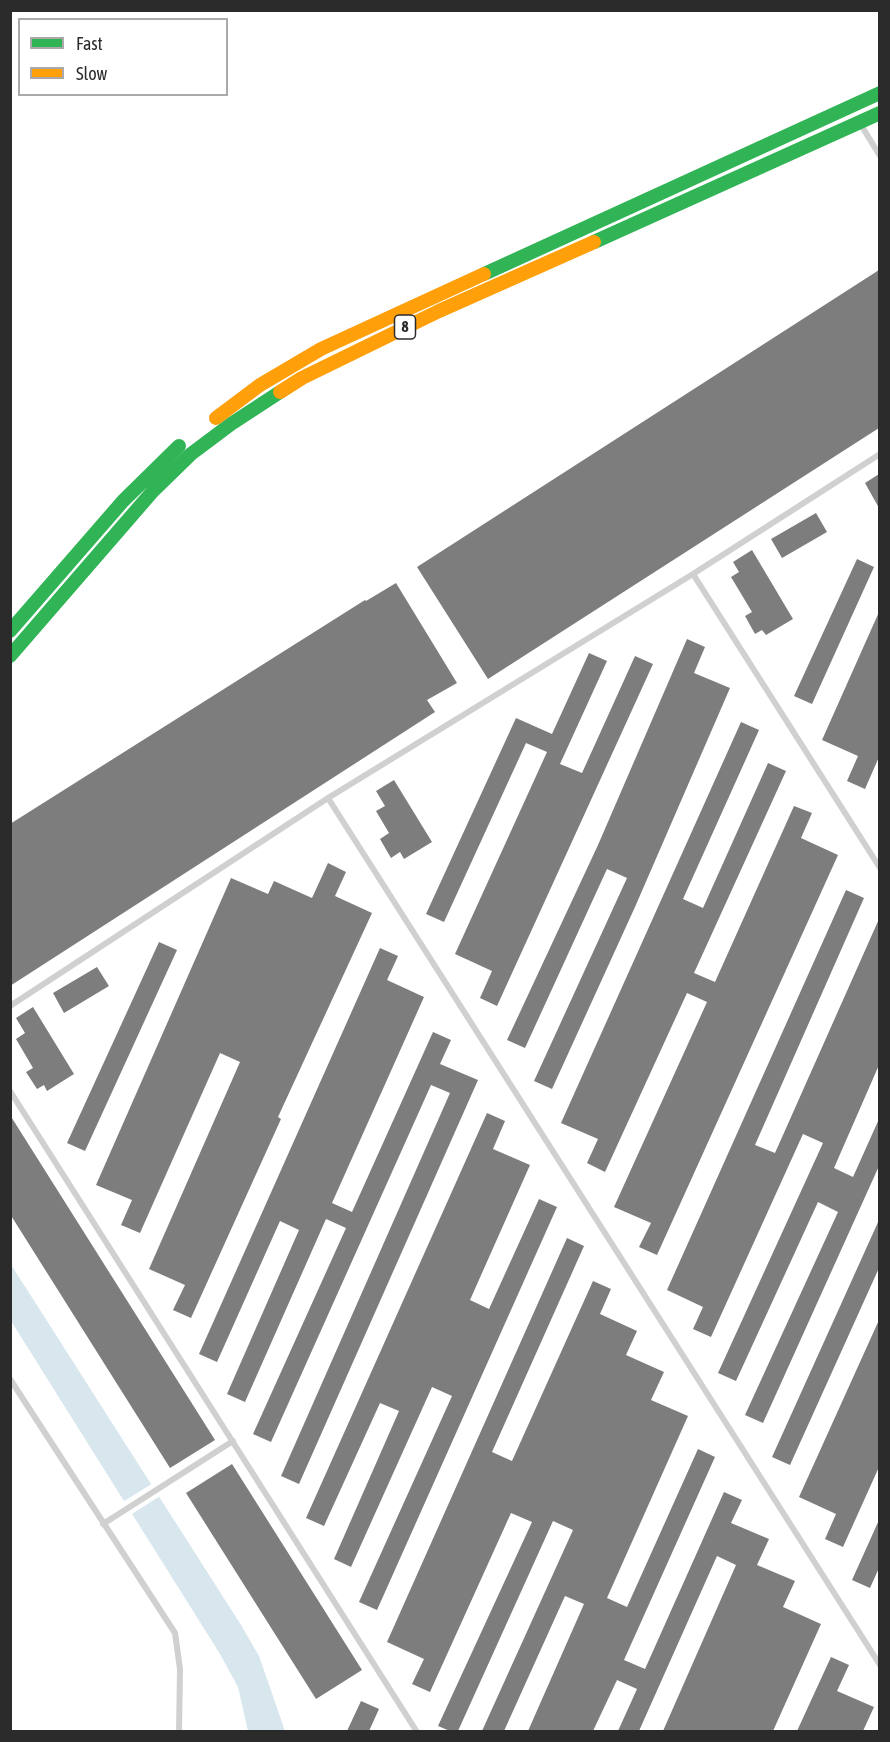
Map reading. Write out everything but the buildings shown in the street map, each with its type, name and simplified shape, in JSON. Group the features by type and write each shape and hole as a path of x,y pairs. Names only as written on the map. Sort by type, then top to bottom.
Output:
{"highway":[{"name":"8","path":"10,631 150,473 181,445 260,385 321,349 879,93"},
{"name":"8","path":"10,656 153,491 191,454 231,424 302,378 450,306 879,113"}],"lane":[{"path":"850,106 879,156"},
{"path":"10,1005 328,798 693,574 879,454"},
{"path":"693,574 879,868"},
{"path":"328,798 879,1665"},
{"path":"10,1091 417,1731"},
{"path":"10,1380 174,1633 180,1669 179,1731"},
{"path":"103,1524 232,1441"}],"shaded area":[{"path":"10,1263 241,1625 259,1656 285,1731 248,1731 238,1687 220,1654 11,1321"}],"pier":[{"path":"155,1482 163,1494 129,1516 121,1503"}],"traffic: fast":[{"path":"484,274 880,93"},
{"path":"594,242 880,113"},
{"path":"10,656 153,491 191,454 280,392"},
{"path":"10,631 123,501 179,446"}],"traffic: slow":[{"path":"280,392 302,378 439,311 594,242"},
{"path":"216,418 260,385 321,349 484,274"}]}
